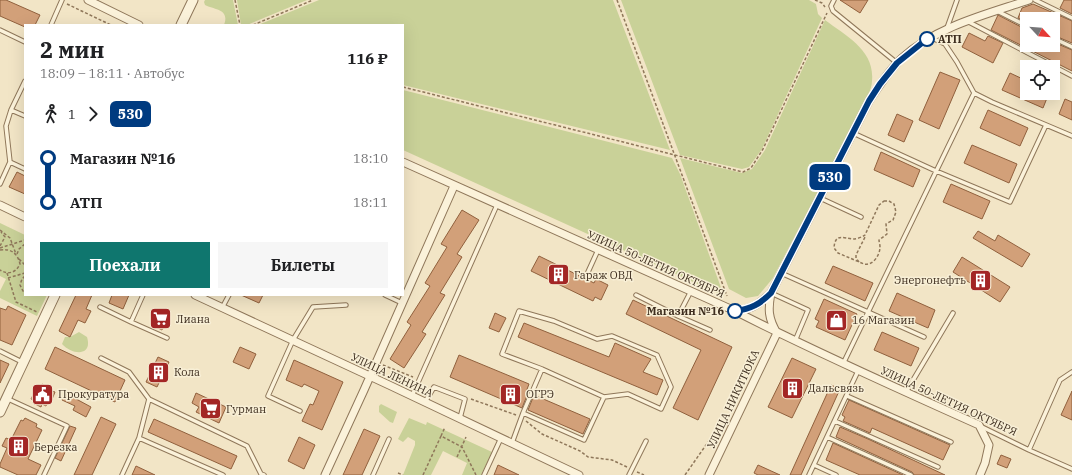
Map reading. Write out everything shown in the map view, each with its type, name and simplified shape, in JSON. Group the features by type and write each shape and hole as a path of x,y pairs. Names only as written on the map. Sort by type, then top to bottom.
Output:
{"street":[{"path":"88,0 137,24"},
{"path":"180,24 192,0"},
{"path":"777,333 771,323 768,307 771,293 869,101 880,84 897,63 930,37 965,20 1029,0"},
{"name":"УЛИЦА 50-ЛЕТИЯ ОКТЯБРЯ","path":"404,163 735,311 777,333 843,364 979,425"},
{"path":"324,475 376,363 454,186"},
{"path":"0,205 24,216"},
{"path":"735,311 747,310 760,304 771,293"},
{"path":"0,412 55,296"},
{"name":"УЛИЦА ЛЕНИНА","path":"197,296 459,419 512,442 579,475"},
{"name":"УЛИЦА НИКИТЮКА","path":"709,475 777,333"},
{"path":"979,425 989,445 980,475"}],"lane":[{"path":"834,0 831,6 833,11 897,63"},
{"path":"947,29 957,0"},
{"path":"1035,0 1072,18"},
{"path":"50,24 62,1"},
{"path":"996,11 1020,23"},
{"path":"965,20 1072,76"},
{"path":"0,30 24,42"},
{"path":"930,37 945,44 974,93 1072,136"},
{"path":"1060,41 1072,47"},
{"path":"0,184 10,162 6,126 24,83"},
{"path":"843,364 974,93"},
{"path":"12,110 24,116"},
{"path":"853,133 936,171 1010,202 1046,125"},
{"path":"10,162 24,169"},
{"path":"820,198 860,217"},
{"path":"412,396 497,205"},
{"path":"588,272 598,250"},
{"path":"781,273 924,337"},
{"path":"678,316 691,291"},
{"path":"771,293 808,310 795,341"},
{"path":"132,322 143,296"},
{"path":"222,308 228,296"},
{"path":"387,296 402,303"},
{"path":"636,296 710,330"},
{"path":"300,411 268,396 293,340 313,307 346,305"},
{"path":"100,307 167,338"},
{"path":"520,311 554,321 597,339 612,336 658,355 672,387 661,409 628,394 604,397 542,369 502,354 520,311"},
{"path":"906,392 953,313"},
{"path":"0,351 24,362"},
{"path":"101,358 129,372 149,400 247,446 262,475"},
{"path":"512,442 542,369"},
{"path":"809,475 858,371"},
{"path":"1029,450 1060,380 1071,372"},
{"path":"425,402 434,387 465,400 459,419"},
{"path":"847,396 951,442"},
{"path":"522,415 584,440 604,397"},
{"path":"6,398 67,426 44,475"},
{"path":"122,475 139,438 149,400"},
{"path":"835,421 938,467"},
{"name":"УЛИЦА 50-ЛЕТИЯ ОКТЯБРЯ","path":"979,425 1029,450 1072,469"},
{"path":"827,437 910,475"},
{"path":"139,438 223,475"},
{"path":"484,475 502,438"},
{"path":"372,475 390,439"},
{"path":"629,475 646,441"},
{"path":"814,465 836,475"}],"path":[{"path":"235,0 240,24"},
{"path":"255,24 313,0"},
{"path":"617,0 727,296"},
{"path":"62,1 109,24"},
{"path":"404,87 743,172 751,168 763,149 828,10"},
{"path":"848,258 852,258 856,255 881,203 887,201 894,204 896,212 893,220 886,224 887,234 880,240 880,249 874,262 868,265 860,263 848,258 835,251 834,248 836,240 840,237 855,239 865,235"},
{"path":"0,230 7,235 13,244 20,264 12,273 7,273 0,270"},
{"path":"0,230 5,237 0,248"},
{"path":"0,248 24,240"},
{"path":"17,256 19,248 24,245"},
{"path":"0,248 8,250 17,256"},
{"path":"856,255 856,258 860,263"},
{"path":"18,259 24,264"},
{"path":"7,273 16,302 38,313"},
{"path":"8,278 24,273"},
{"path":"24,277 20,285 24,292"},
{"path":"376,363 420,380"},
{"path":"470,398 522,415 542,434 580,451 588,457 612,460 644,475"},
{"path":"423,475 445,427"},
{"path":"685,475 713,435"},
{"path":"441,436 462,447 476,475"},
{"path":"457,457 466,437"},
{"path":"398,473 403,475"}],"green space":[{"path":"205,0 233,0 238,24 224,24 225,16 223,13 217,9 205,5"},
{"path":"237,0 307,0 249,24 241,24"},
{"path":"319,0 613,0 670,150 404,85 404,24 260,24"},
{"path":"621,0 809,0 816,4 818,14 822,18 762,149 749,167 742,169 680,155"},
{"path":"825,20 850,38 864,52 872,70 871,87 773,278 758,296 746,298 729,289 680,158 742,173 752,169 765,150"},
{"path":"404,90 672,158 680,174 724,296 404,150"},
{"path":"0,223 24,235 24,296 47,296 37,316 0,298 0,291 6,279 0,276"},
{"path":"79,332 87,337 87,348 84,351 76,352 66,348 62,344 65,337 70,337"},
{"path":"381,404 397,412 393,423 379,412 379,406"},
{"path":"409,418 426,425 427,422 492,452 481,475 462,475 467,463 443,451 431,475 403,475 415,445 415,441 408,437 403,442 398,439"}],"building":[{"path":"0,0 6,0 40,15 36,24 24,24 24,27 0,16"},
{"path":"840,0 868,0 860,13"},
{"path":"1064,0 1072,0 1072,14 1060,8"},
{"path":"1033,4 1051,12 1020,12 1022,8"},
{"path":"998,15 1020,26 1020,45 991,30"},
{"path":"1060,16 1072,21 1072,43 1060,38"},
{"path":"969,33 985,41 988,36 1003,43 993,63 962,47"},
{"path":"1060,45 1072,50 1072,71 1060,65 1060,60 1050,60 1034,52 1060,52"},
{"path":"940,72 960,80 939,129 919,120"},
{"path":"1010,73 1020,78 1020,98 1002,90"},
{"path":"1065,99 1072,102 1072,120 1059,114"},
{"path":"1025,100 1046,100 1043,108"},
{"path":"988,110 1028,128 1020,146 980,128"},
{"path":"897,114 913,121 904,142 888,135"},
{"path":"972,145 1017,164 1009,183 964,163"},
{"path":"881,152 920,170 913,187 874,170"},
{"path":"17,172 24,176 24,194 9,187"},
{"path":"951,184 990,201 982,219 943,202"},
{"path":"462,210 479,220 457,254 462,257 440,293 445,295 422,332 426,334 404,368 390,359 411,325 407,322 430,286 425,283 447,247 441,244"},
{"path":"978,231 995,241 998,235 1030,254 1022,267 973,238"},
{"name":"Гараж ОВД","path":"539,256 594,283 596,279 608,285 601,300 595,297 593,301 531,271"},
{"name":"Энергонефть","path":"962,257 1010,287 1000,302 953,272"},
{"path":"833,266 873,283 865,301 825,283"},
{"path":"897,293 935,310 928,328 889,311"},
{"path":"76,296 92,296 86,309 91,311 85,323 78,320 70,337 59,331"},
{"path":"112,296 129,296 123,309 109,303"},
{"path":"243,296 262,296 259,303"},
{"name":"16 Магазин","path":"824,299 857,314 845,340 816,327 819,321 815,319"},
{"path":"633,300 732,347 698,420 673,408 701,350 626,314"},
{"path":"8,306 26,315 12,345 0,340 0,308 6,310"},
{"path":"495,313 506,318 499,332 489,328"},
{"path":"160,314 168,318 162,330 154,326"},
{"path":"524,323 609,357 615,343 651,359 643,372 663,380 657,395 518,337"},
{"path":"882,332 919,348 911,366 874,350"},
{"path":"55,347 125,380 115,402 45,369"},
{"path":"240,347 256,354 249,369 233,362"},
{"name":"ОГРЭ","path":"459,355 529,384 526,392 528,393 522,408 450,377"},
{"name":"Кола","path":"158,357 169,362 157,387 146,382"},
{"name":"Дальсвязь","path":"792,358 816,369 792,418 768,407"},
{"path":"0,360 9,364 0,383"},
{"path":"294,360 343,382 322,430 302,421 310,404 313,405 319,391 304,384 302,387 286,380"},
{"name":"Прокуратура","path":"42,384 50,388 49,390 55,392 51,402 49,401 46,406 42,404 41,407 33,403 34,401 31,399 38,385 41,386"},
{"path":"831,385 840,389 801,475 790,475"},
{"path":"1072,391 1072,420 1061,415"},
{"path":"65,393 91,407 86,417 73,410 75,406 62,400"},
{"path":"196,393 226,407 219,423 196,412 199,407 192,403"},
{"path":"534,395 590,419 583,434 528,410"},
{"path":"849,400 950,445 943,460 872,428 870,433 843,421 845,417 842,415"},
{"path":"101,417 116,424 92,475 74,475"},
{"name":"Березка","path":"25,418 37,424 36,427 42,430 28,459 41,465 36,475 18,475 0,467 7,448 2,446 6,438 11,440 21,420 23,421"},
{"path":"154,419 237,456 231,469 148,432"},
{"path":"70,426 76,428 61,461 55,458"},
{"path":"840,427 945,475 914,475 912,472 836,437"},
{"path":"364,429 380,436 362,475 343,475"},
{"path":"299,437 315,445 304,469 288,461"},
{"path":"833,443 903,475 860,475 826,460"},
{"path":"1001,455 1011,459 1007,468 997,464"},
{"path":"498,465 519,475 494,475"},
{"path":"758,465 780,475 758,475 754,473"},
{"path":"136,466 155,475 132,475"}],"bus line":[{"name":"530","path":"735,311 747,310 760,304 771,293 869,101 880,84 897,63 927,39"}],"place":[{"name":"АТП","path":"927,39"},
{"name":"Гараж ОВД","path":"558,275"},
{"name":"Энергонефть","path":"981,280"},
{"name":"Магазин №16","path":"735,311"},
{"name":"Лиана","path":"161,319"},
{"name":"16 Магазин","path":"836,320"},
{"name":"Кола","path":"158,372"},
{"name":"Дальсвязь","path":"792,388"},
{"name":"Прокуратура","path":"43,394"},
{"name":"ОГРЭ","path":"511,394"},
{"name":"Гурман","path":"211,409"},
{"name":"Березка","path":"19,447"}]}
